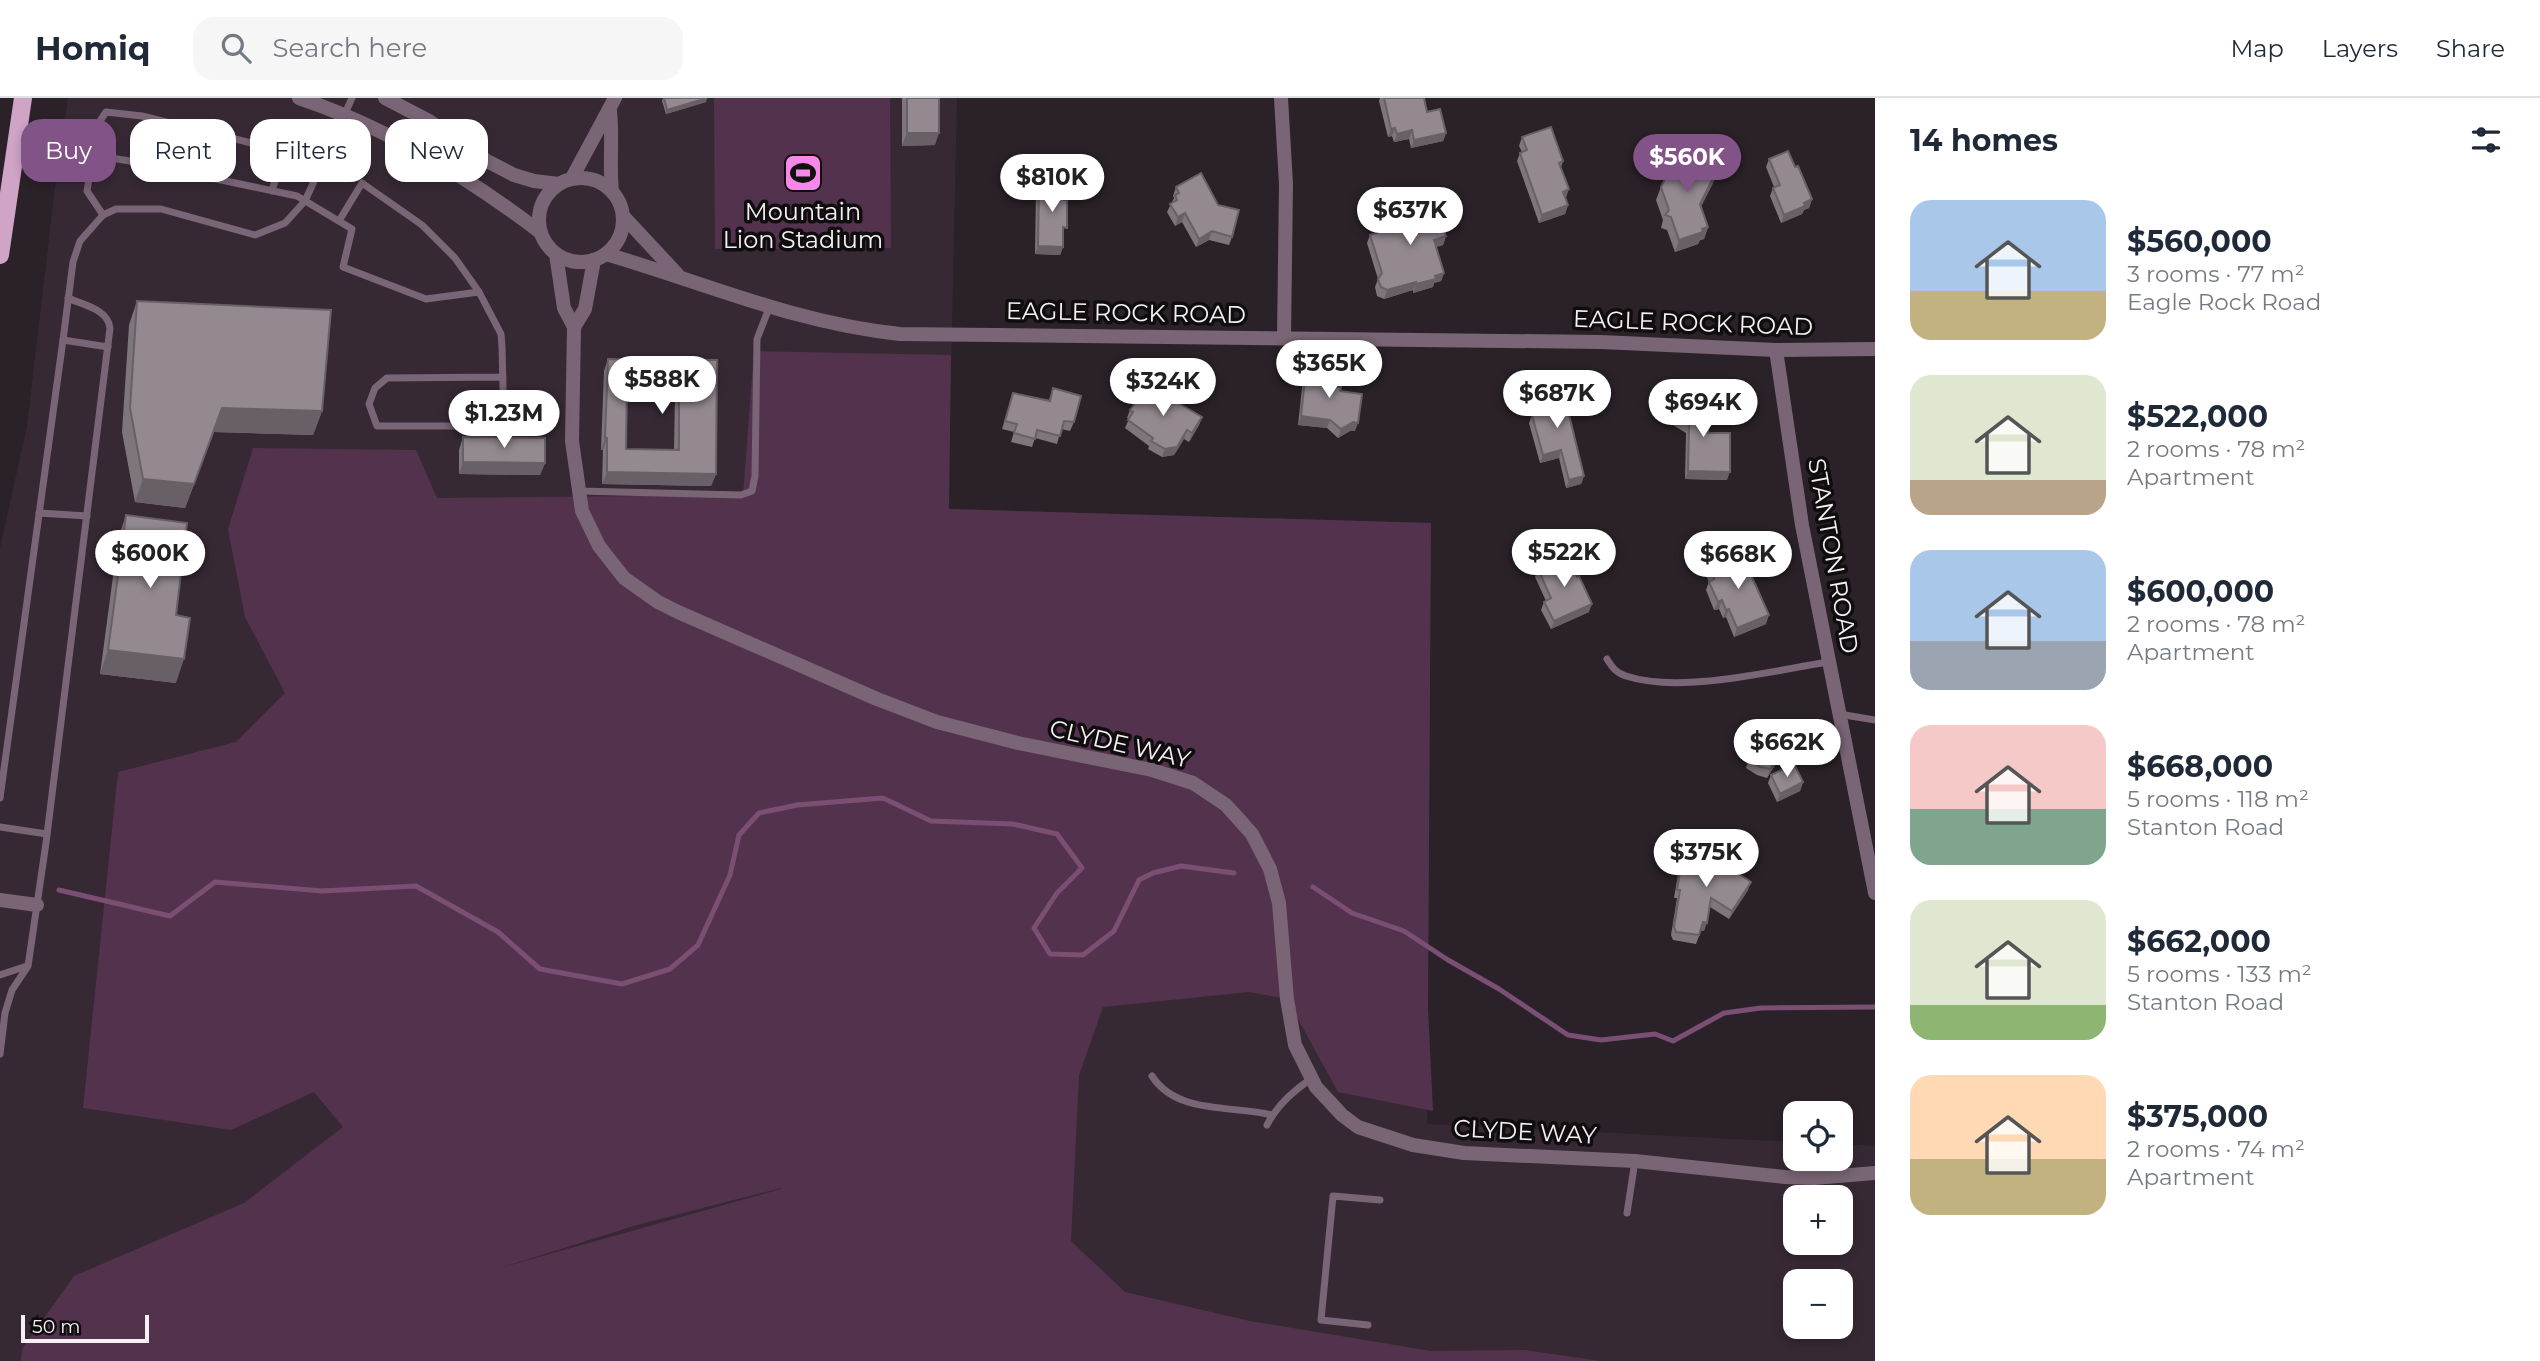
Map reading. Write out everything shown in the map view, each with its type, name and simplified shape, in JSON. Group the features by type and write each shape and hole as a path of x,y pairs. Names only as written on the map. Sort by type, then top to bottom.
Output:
{"main road":[{"path":"0,254 23,98"}],"street":[{"path":"299,98 383,132 468,181 540,232"},
{"path":"385,98 429,121 514,176 534,181 565,181 587,177 601,182 612,191"},
{"path":"1281,98 1286,184 1284,338"},
{"path":"574,327 565,308 556,254 546,244 540,232 540,206 548,193 565,181 612,104"},
{"path":"612,104 609,165 612,191"},
{"name":"EAGLE ROCK ROAD","path":"612,191 620,203 624,217 679,276"},
{"path":"574,327 585,309 600,257 616,245 622,232 624,217"},
{"name":"EAGLE ROCK ROAD","path":"556,254 581,262 600,257 679,276 769,308 826,323 900,334 1601,342 1776,350 1875,349"},
{"name":"CLYDE WAY","path":"574,327 572,441 578,491 587,526 614,567 638,589 678,612 877,699 937,722 1018,743 1152,770 1193,783 1226,805 1252,834 1262,850 1275,884 1295,1045 1311,1079 1329,1102 1358,1127 1413,1144 1464,1153 1635,1161 1785,1177 1815,1178 1875,1173"},
{"name":"STANTON ROAD","path":"1776,350 1802,525 1875,893"},
{"path":"0,900 37,905"}],"lane":[{"path":"0,798 73,262 80,241 103,215 117,209 161,209 255,235 285,223 305,201 352,98"},
{"path":"101,119 106,112 142,116 284,151 272,191"},
{"path":"116,159 297,196 352,229 343,267 426,299 479,292"},
{"path":"88,182 87,191 103,215"},
{"path":"339,221 362,183 422,225 456,258 502,334 503,377 504,426 377,426 369,404 375,388 387,378 503,377"},
{"path":"0,1054 5,1013 12,990 28,966 108,347 109,321 97,310 68,298"},
{"path":"578,491 741,495 752,491 755,476 757,339 769,308"},
{"path":"63,340 108,347"},
{"path":"39,513 87,516"},
{"path":"1606,659 1614,670 1625,676 1669,681 1706,681 1828,662"},
{"path":"1839,714 1875,720"},
{"path":"0,827 47,834"},
{"path":"0,975 28,966"},
{"path":"1152,1076 1167,1093 1181,1099 1229,1110 1272,1115"},
{"path":"1267,1125 1272,1115 1296,1089 1311,1079"},
{"path":"1627,1213 1635,1161"},
{"path":"1368,1325 1321,1320 1333,1196 1380,1200"}],"shaded area":[{"path":"68,98 957,98 948,509 1431,523 1427,1124 1783,1141 1783,1171 1853,1171 1853,1145 1875,1146 1875,1361 0,1361 0,548 27,426 56,182 116,182 116,119 65,119"},
{"name":"Mountain Lion Stadium","path":"714,98 890,98 891,248 715,249"},
{"path":"754,351 951,355 949,509 1431,523 1428,1008 1433,1111 1338,1092 1287,999 1249,992 1103,1007 1079,1075 1071,1241 1125,1292 1250,1321 1431,1351 1525,1350 1600,1361 21,1361 22,1349 74,1276 244,1203 343,1127 314,1092 231,1130 83,1108 118,772 236,742 285,693 245,617 228,529 253,448 416,450 437,498 743,495","holes":["781,1189 500,1268 637,1225"]}],"building":[{"path":"664,98 707,98 667,110"},
{"path":"907,98 939,98 939,133 907,133"},
{"path":"1384,98 1424,98 1427,112 1440,109 1446,133 1414,140 1412,130 1397,134 1395,128 1391,129"},
{"path":"1551,127 1563,161 1559,163 1569,189 1563,192 1568,205 1542,215 1520,153 1527,150 1522,137"},
{"path":"1679,150 1717,170 1700,204 1708,227 1702,229 1703,232 1679,240 1671,217 1665,215 1669,210 1661,187"},
{"path":"1788,151 1795,167 1798,166 1812,199 1804,203 1805,206 1784,215 1773,188 1780,185 1769,159"},
{"path":"1201,173 1218,205 1239,210 1232,237 1212,231 1199,239 1185,213 1178,217 1170,204 1177,200 1175,195 1179,193 1176,187"},
{"path":"1039,181 1065,182 1067,228 1063,227 1063,247 1038,246"},
{"path":"1432,196 1446,236 1434,240 1444,273 1435,276 1436,279 1416,284 1387,290 1381,287 1378,279 1382,273 1370,235 1404,224 1401,209"},
{"path":"137,301 331,310 322,411 222,408 194,484 143,479 130,408"},
{"path":"608,359 717,360 716,474 607,472 605,438","holes":["627,383 679,384 679,450 626,449"]},
{"path":"1306,370 1338,374 1336,387 1341,387 1340,391 1362,394 1358,423 1353,422 1341,429 1330,420 1301,416"},
{"path":"1148,385 1202,417 1192,433 1187,430 1177,447 1165,449 1151,441 1153,438 1128,420 1133,412 1130,410"},
{"path":"1562,386 1584,476 1569,480 1561,450 1543,455 1532,415 1540,413 1535,393"},
{"path":"1053,388 1081,396 1074,422 1064,421 1060,436 1037,430 1035,439 1014,433 1017,424 1005,421 1013,393 1050,401"},
{"path":"1682,394 1708,410 1708,433 1730,433 1730,472 1688,471 1689,424 1671,414"},
{"path":"463,437 545,438 545,463 463,462"},
{"path":"126,515 187,523 176,615 190,618 184,659 108,650"},
{"path":"1566,555 1592,604 1554,621 1544,602 1551,598 1538,569"},
{"path":"1742,555 1769,615 1737,628 1729,609 1726,610 1722,600 1718,602 1709,582 1714,579 1710,568"},
{"path":"1758,720 1788,741 1770,769 1760,767 1749,760 1753,754 1740,746"},
{"path":"1794,764 1803,782 1780,794 1771,775"},
{"path":"1709,849 1731,856 1725,865 1751,882 1732,911 1711,898 1707,923 1703,922 1699,935 1676,932 1674,927 1680,890 1677,890 1683,853 1708,858"}],"waterway":[{"path":"59,890 170,916 215,882 322,891 416,886 498,932 540,969 622,984 670,969 698,945 730,875 739,835 759,813 797,805 883,798 931,821 1013,824 1057,834 1082,868 1057,893 1034,928 1050,954 1083,955 1114,931 1139,880 1153,873 1181,866 1234,873"},
{"path":"1313,887 1352,913 1404,931 1568,1035 1601,1040 1655,1034 1673,1041 1724,1013 1761,1008 1875,1007"}],"place":[{"name":"Mountain Lion Stadium","path":"803,173"}]}
